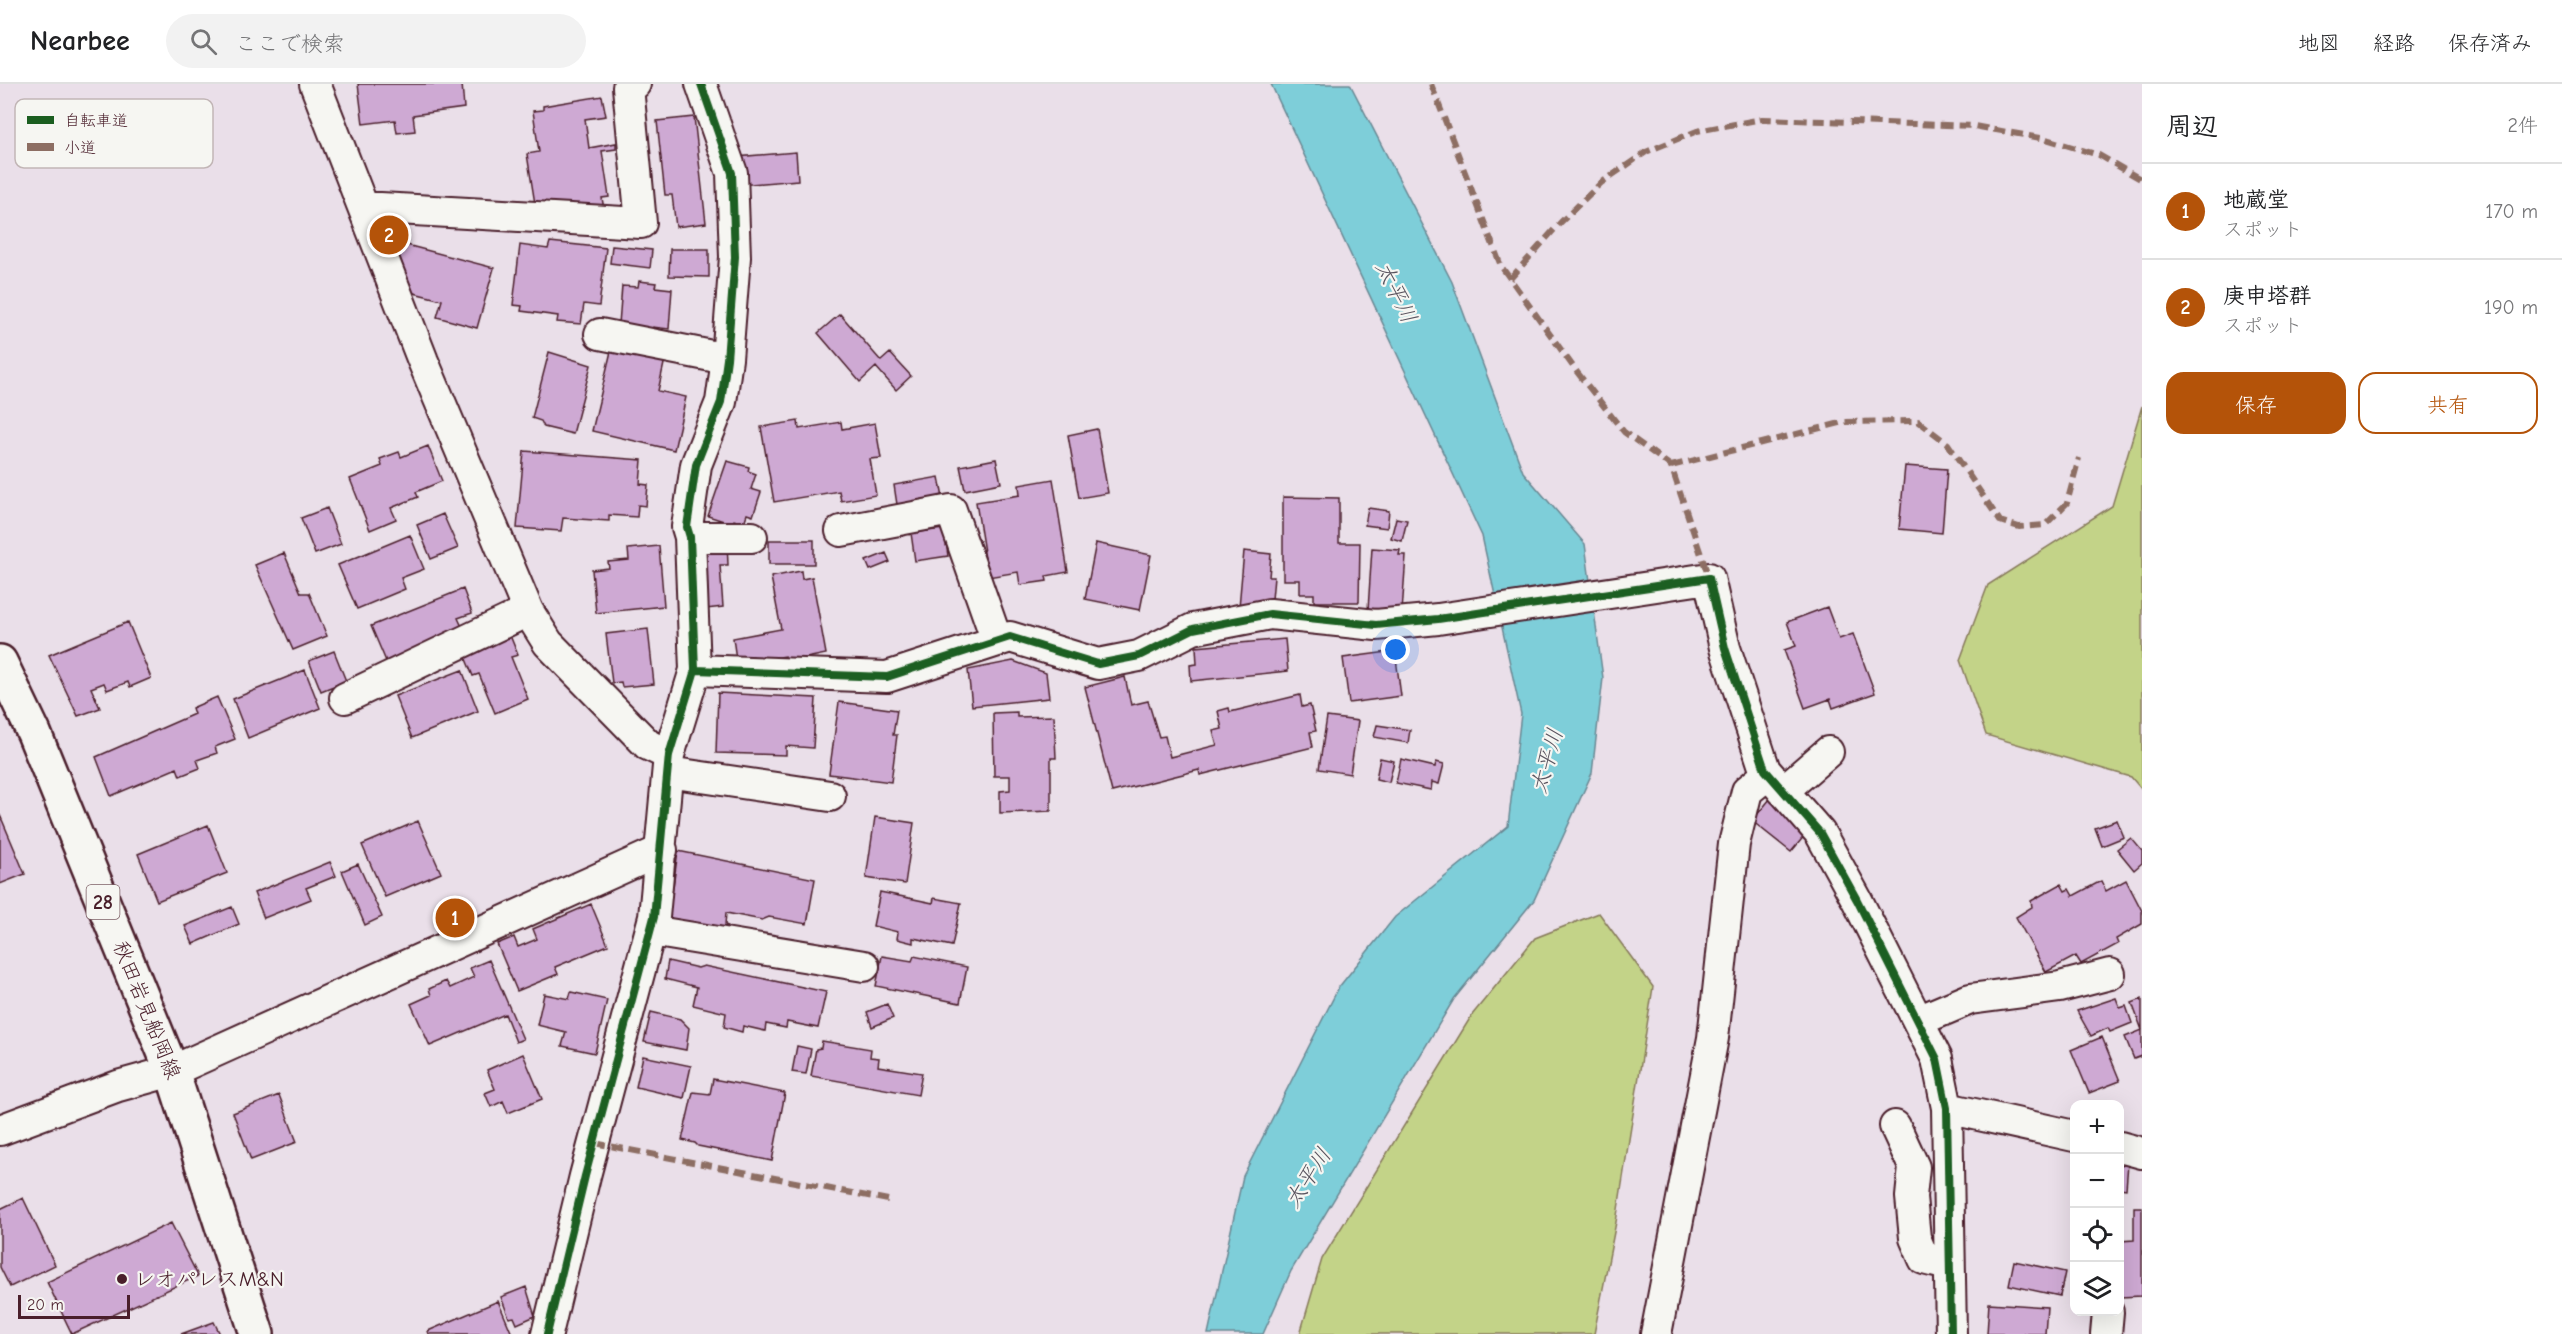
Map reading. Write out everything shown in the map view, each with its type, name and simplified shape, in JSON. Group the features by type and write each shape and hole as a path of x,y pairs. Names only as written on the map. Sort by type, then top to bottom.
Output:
{"main road":[{"name":"秋田岩見船岡線","path":"0,662 33,734 172,1071 257,1334"}],"street":[{"path":"315,84 423,361 528,612 548,643 648,745 669,763 830,796"},
{"path":"363,207 641,223 628,87 635,84"},
{"path":"547,1334 585,1176 651,931 662,850 669,763 695,670 690,537 687,527 696,465 721,402 727,359 735,257 732,173 700,84"},
{"path":"600,334 727,359"},
{"path":"841,531 951,510 997,641"},
{"path":"690,537 752,537"},
{"path":"695,670 887,677 1010,637 1098,664 1139,656 1193,629 1270,614 1376,625 1438,619 1709,578 1725,648 1776,783 1820,833 1937,1059 1947,1108 1950,1334"},
{"path":"345,698 528,612"},
{"path":"1656,1334 1713,1038 1734,844 1747,791 1776,783 1828,752"},
{"path":"0,1130 118,1086 172,1071 662,850"},
{"path":"651,931 864,966"},
{"path":"1918,1021 1970,999 2060,987 2110,974"},
{"path":"1947,1108 2070,1135"},
{"path":"1895,1126 1914,1167 1911,1197 1915,1238 1924,1259 1948,1265"},
{"path":"2124,1148 2142,1153"},
{"path":"2106,1334 2108,1316"}],"green space":[{"path":"2142,406 2142,790 2131,777 1986,735 1960,660 1988,585 2112,506"},
{"path":"1599,913 1653,987 1616,1222 1594,1334 1300,1334 1322,1259 1472,1015 1535,938"}],"water":[{"name":"太平川","path":"1271,84 1350,84 1452,282 1523,472 1585,544 1603,678 1592,773 1534,900 1454,999 1291,1271 1263,1334 1208,1334 1243,1176 1339,987 1395,917 1508,826 1521,714 1482,536"}],"building":[{"path":"358,84 462,84 464,108 413,115 415,131 397,133 395,120 363,124"},
{"path":"602,96 606,116 585,119 589,148 616,143 616,149 602,151 609,197 602,198 604,209 536,210 527,154 539,152 533,111 543,110 543,106"},
{"path":"694,117 706,223 676,227 672,195 665,195 657,121"},
{"path":"796,152 798,180 739,185 736,157"},
{"path":"550,242 606,248 599,306 584,304 581,324 557,322 558,316 521,311 522,306 513,305 520,245 548,249"},
{"path":"399,243 494,268 477,328 437,317 442,300 406,291 394,259"},
{"path":"612,246 652,250 650,268 610,263"},
{"path":"670,249 709,249 709,277 669,276"},
{"path":"639,281 656,283 655,287 672,289 669,329 653,327 652,334 619,324 622,286 638,287"},
{"path":"840,314 881,361 890,353 911,376 896,390 876,367 860,382 818,333"},
{"path":"612,347 665,359 658,391 686,397 674,450 592,431"},
{"path":"549,352 591,365 573,434 544,427 541,421 532,418"},
{"path":"798,421 799,429 841,422 842,429 875,423 881,458 870,459 876,495 841,501 839,491 774,502 761,427"},
{"path":"1097,429 1108,493 1079,498 1068,435"},
{"path":"428,446 442,481 416,492 418,497 391,508 396,519 370,530 350,479 382,466 380,459 399,452 401,457"},
{"path":"524,451 642,460 640,484 648,485 646,506 638,505 637,517 609,515 609,521 563,518 561,531 517,528"},
{"path":"996,459 1001,483 965,490 960,466"},
{"path":"727,461 749,467 748,471 756,474 751,489 761,492 753,516 747,514 744,523 734,520 730,523 708,516"},
{"path":"1905,466 1947,469 1942,533 1899,529"},
{"path":"939,477 944,503 898,511 894,485"},
{"path":"1053,479 1068,572 1046,576 1047,581 1020,585 1018,572 988,577 976,502 1020,495 1019,485"},
{"path":"1283,497 1339,498 1339,543 1360,543 1359,602 1314,602 1314,594 1300,594 1300,580 1283,580"},
{"path":"327,508 341,544 315,554 301,518"},
{"path":"1368,508 1389,511 1387,528 1365,525"},
{"path":"443,514 458,548 431,559 417,525"},
{"path":"1396,518 1407,520 1402,541 1391,538"},
{"path":"944,529 948,556 915,561 911,533"},
{"path":"410,535 424,569 401,578 405,589 357,609 338,565"},
{"path":"769,540 814,540 814,564 769,564"},
{"path":"727,542 728,565 720,565 723,607 706,609 701,544"},
{"path":"1096,543 1151,555 1140,610 1085,599"},
{"path":"659,546 664,606 596,613 592,570 609,568 608,562 629,560 628,549"},
{"path":"1372,548 1400,550 1399,555 1406,555 1402,612 1368,610"},
{"path":"1244,551 1271,554 1269,577 1274,577 1271,610 1239,607"},
{"path":"284,553 301,593 309,593 327,636 293,650 255,565"},
{"path":"886,553 890,562 870,570 866,561"},
{"path":"801,571 802,579 812,577 826,654 786,662 785,656 754,661 753,656 736,659 733,638 781,629 771,577"},
{"path":"463,589 472,613 458,618 463,629 388,666 371,626"},
{"path":"1827,607 1839,639 1853,634 1875,693 1833,708 1830,699 1805,708 1784,650 1796,646 1787,622"},
{"path":"128,622 151,678 130,687 128,682 107,690 104,683 91,688 100,708 78,716 49,655"},
{"path":"648,629 654,684 622,687 621,682 612,683 606,634"},
{"path":"509,633 518,655 511,657 528,699 495,713 479,674 473,676 463,652"},
{"path":"1285,639 1288,671 1191,681 1190,665 1197,664 1196,647"},
{"path":"334,651 346,681 321,691 309,661"},
{"path":"1395,651 1401,696 1349,703 1343,658"},
{"path":"1013,661 1046,673 1049,698 972,706 968,670"},
{"path":"305,670 320,708 248,738 233,699"},
{"path":"462,670 478,711 412,738 395,696"},
{"path":"1125,677 1131,705 1148,701 1159,737 1165,736 1170,757 1217,745 1213,731 1222,729 1218,711 1229,708 1230,712 1300,695 1302,707 1310,705 1316,731 1310,732 1313,747 1200,775 1199,770 1112,792 1085,687"},
{"path":"718,693 816,698 813,748 786,746 786,755 716,753"},
{"path":"217,697 235,739 215,747 217,753 197,760 200,768 180,776 177,768 111,796 96,757 194,714 192,708"},
{"path":"839,702 897,710 893,735 897,735 891,782 829,774"},
{"path":"1017,712 1017,717 1054,716 1056,758 1051,758 1051,811 1000,813 1000,791 1010,790 1010,776 994,776 993,713"},
{"path":"1327,717 1358,721 1350,774 1319,769"},
{"path":"1377,725 1410,730 1408,743 1374,737"},
{"path":"1380,758 1394,761 1389,782 1376,779"},
{"path":"1401,759 1435,767 1436,762 1444,764 1439,784 1432,782 1431,790 1396,783"},
{"path":"1770,799 1796,820 1806,834 1791,852 1752,821"},
{"path":"0,815 25,874 0,884"},
{"path":"875,817 914,823 905,884 866,878"},
{"path":"2117,820 2124,837 2102,846 2095,828"},
{"path":"418,821 441,873 385,897 362,845"},
{"path":"208,825 227,873 157,901 138,854"},
{"path":"2131,838 2142,851 2142,863 2134,870 2117,849"},
{"path":"678,851 815,879 807,924 769,917 762,920 726,913 727,940 668,924"},
{"path":"330,862 336,876 306,888 311,899 264,918 254,893"},
{"path":"358,864 382,917 365,925 342,871"},
{"path":"2126,880 2142,911 2142,924 2116,939 2118,944 2081,964 2076,956 2046,972 2016,917 2032,907 2031,901 2061,884 2065,891 2069,889 2073,896 2101,881 2106,891"},
{"path":"880,892 933,903 934,898 961,903 952,946 913,938 913,943 897,939 898,932 873,926"},
{"path":"591,904 608,945 555,967 558,974 517,991 497,944 514,937 518,947 537,939 533,929"},
{"path":"232,907 239,924 193,944 185,926"},
{"path":"882,956 912,961 914,956 967,967 960,1003 876,986"},
{"path":"489,960 523,1039 516,1042 505,1014 430,1046 411,1004 431,995 429,989 446,981 450,988 474,977 470,968"},
{"path":"668,961 698,968 704,966 826,992 818,1028 787,1022 786,1028 766,1024 765,1031 743,1026 742,1032 724,1027 726,1013 693,1005 697,987 665,979"},
{"path":"571,992 607,1000 595,1053 562,1046 566,1032 537,1025 544,994 569,999"},
{"path":"2116,998 2120,1008 2126,1006 2132,1023 2110,1032 2108,1028 2091,1036 2077,1011"},
{"path":"2142,999 2142,1030 2132,1003"},
{"path":"887,1004 893,1018 872,1027 867,1012"},
{"path":"651,1012 680,1019 689,1028 686,1050 644,1042"},
{"path":"2142,1030 2142,1056 2134,1059 2125,1037"},
{"path":"2102,1037 2120,1081 2089,1093 2071,1050"},
{"path":"822,1041 871,1049 870,1057 879,1058 878,1066 922,1073 918,1095 811,1076 816,1049 821,1048"},
{"path":"797,1046 811,1049 806,1074 792,1072"},
{"path":"523,1054 542,1099 508,1113 503,1101 491,1107 485,1093 495,1089 487,1070"},
{"path":"643,1056 691,1066 684,1098 636,1087"},
{"path":"713,1079 785,1093 772,1161 698,1146 682,1140 693,1092 710,1094"},
{"path":"279,1095 297,1142 251,1160 233,1113"},
{"path":"2124,1162 2128,1163 2126,1189 2124,1189"},
{"path":"23,1198 55,1265 10,1287 0,1267 0,1209"},
{"path":"2134,1207 2142,1207 2142,1296 2124,1297 2124,1241 2134,1240"},
{"name":"レオパレスM&N","path":"171,1223 198,1276 72,1334 47,1282"},
{"path":"2014,1261 2065,1272 2060,1296 2009,1285"},
{"path":"526,1287 535,1316 517,1324 514,1317 509,1318 501,1297"},
{"path":"498,1301 512,1334 429,1334 428,1331"},
{"path":"1989,1303 2047,1307 2045,1334 1987,1334"},
{"path":"214,1322 220,1334 181,1334"}],"marked path":[{"path":"1431,84 1501,266 1577,372 1624,432 1671,466 1709,578"},
{"path":"1510,279 1561,222 1601,183 1646,152 1697,131 1762,119 1974,126 2046,139 2099,155 2142,180"},
{"path":"1671,466 1844,422 1918,421 1948,444 2000,521 2019,527 2045,525 2067,503 2079,458"},
{"path":"594,1143 888,1200"}],"cycle path":[{"path":"547,1334 585,1176 654,917 669,755 695,670 690,537 687,527 696,465 721,402 727,359 735,257 732,173 701,84"},
{"path":"695,670 887,677 1010,637 1098,664 1139,656 1193,629 1270,614 1376,625 1438,619 1709,578 1725,648 1765,770 1820,833 1857,900 1937,1059 1947,1108 1951,1334"}],"place":[{"name":"庚申塔群","path":"389,235"},
{"name":"地蔵堂","path":"455,918"},
{"name":"レオパレスM&N","path":"122,1279"}]}
